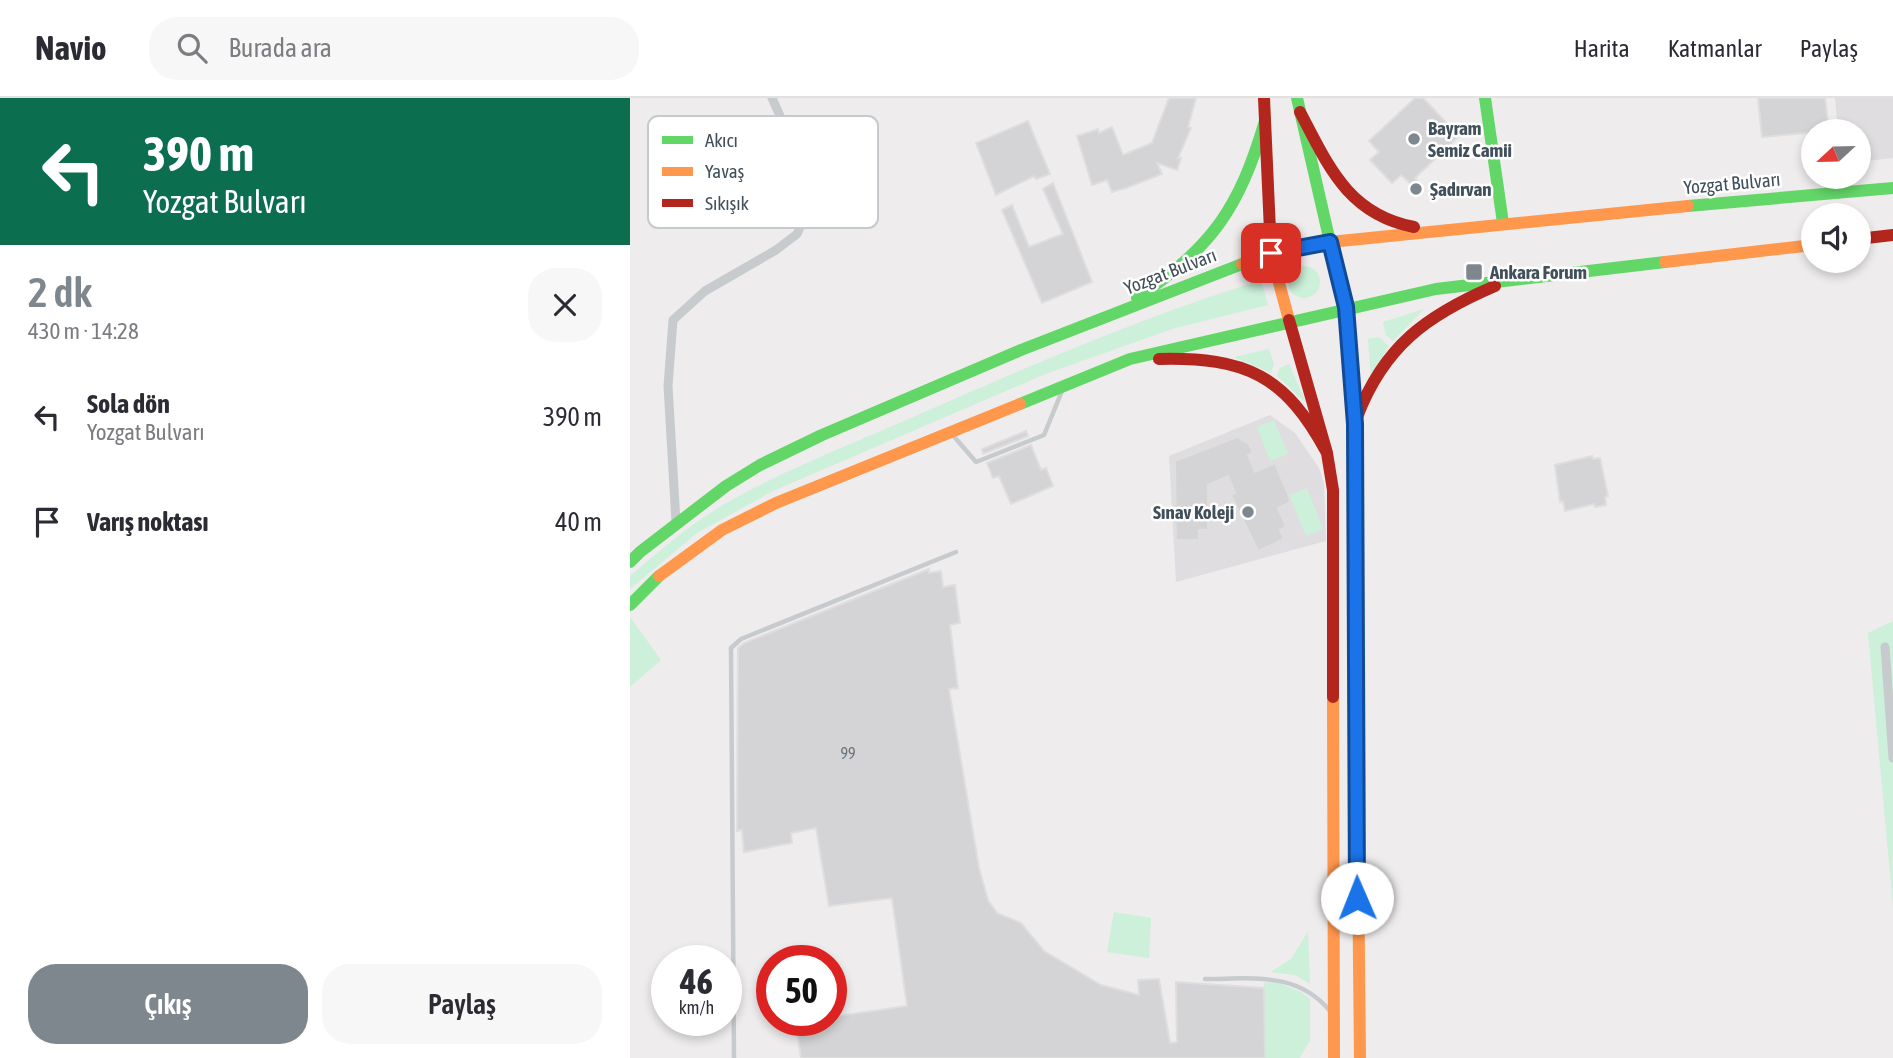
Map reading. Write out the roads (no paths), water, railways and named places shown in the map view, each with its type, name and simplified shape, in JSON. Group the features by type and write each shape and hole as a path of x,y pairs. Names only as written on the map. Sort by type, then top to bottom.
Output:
{"main road":[{"path":"1264,98 1271,253 1327,453 1334,516 1334,1058"},
{"path":"1297,98 1346,307 1355,424 1360,1058"},
{"path":"1485,98 1503,223"},
{"path":"1300,112 1345,191 1367,213 1392,226 1447,230"},
{"path":"1114,313 1175,273 1208,242 1233,208 1251,172 1265,121"},
{"name":"Yozgat Bulvarı","path":"633,558 676,522 760,466 822,435 1114,313 1271,253 1330,242 1503,223 1893,188"},
{"path":"1871,238 1893,235"},
{"path":"630,597 701,544 743,519 1130,359 1289,320 1436,289 1801,246"},
{"path":"1355,424 1366,393 1409,334 1428,317 1460,300 1509,280"},
{"path":"1130,359 1197,357 1242,366 1260,374 1282,387 1300,404 1327,453"},
{"path":"630,605 659,576"}],"street":[{"path":"772,98 780,116"},
{"path":"676,522 668,386 673,320 705,291 776,250 797,234 800,228"},
{"path":"1885,648 1893,758"}],"lane":[{"path":"951,432 975,462 1044,435 1064,386"},
{"path":"734,1058 731,648 741,639 956,552"},
{"path":"1205,979 1288,981 1309,990 1334,1016"}],"place":[{"name":"Bayram Semiz Camii","path":"1414,139"},
{"name":"Şadırvan","path":"1416,189"},
{"name":"Ankara Forum","path":"1474,272"},
{"name":"Sınav Koleji","path":"1248,512"}]}
